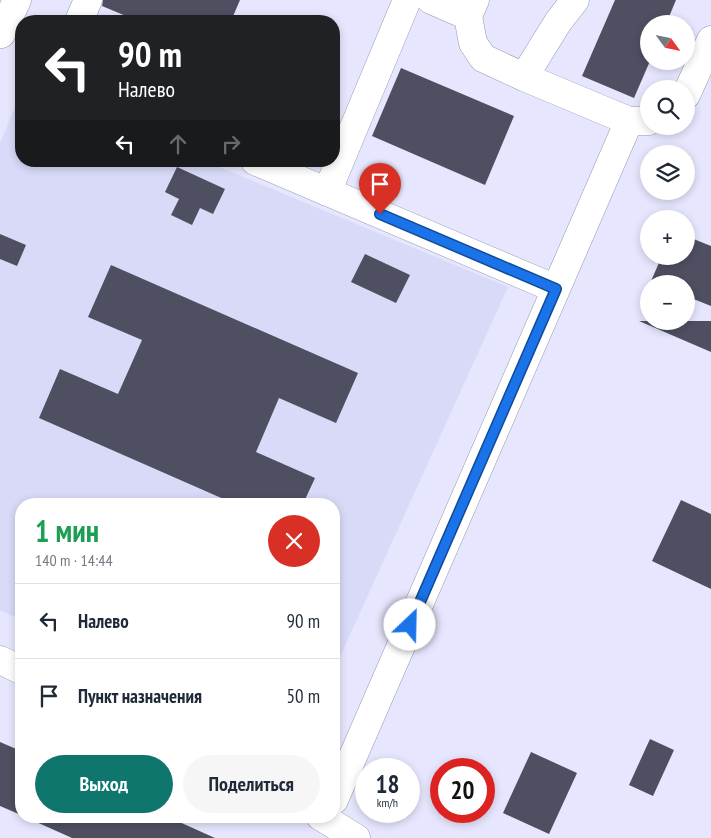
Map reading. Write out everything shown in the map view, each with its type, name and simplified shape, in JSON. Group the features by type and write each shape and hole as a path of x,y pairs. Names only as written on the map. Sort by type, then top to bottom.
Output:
{"street":[{"path":"1,34 17,0"},
{"path":"82,15 88,0"},
{"path":"340,160 406,0"},
{"path":"340,781 556,289 639,121 524,78 483,58 472,43 472,8 431,0"},
{"path":"524,78 558,22 575,0"},
{"path":"693,80 711,40"},
{"path":"269,167 556,289"},
{"path":"327,192 337,167"},
{"path":"0,660 15,667"},
{"path":"338,823 356,838"}],"shaded area":[{"path":"15,107 15,167 219,167 508,287 340,657 340,498 15,498 15,617 0,610 0,143"}],"building":[{"path":"103,0 240,0 234,15 124,15 102,6"},
{"path":"615,0 676,0 670,15 640,15 640,70 646,70 642,80 640,80 634,98 582,76"},
{"path":"401,68 514,116 485,185 372,136"},
{"path":"177,167 225,189 213,214 200,208 192,225 171,215 179,199 165,192"},
{"path":"0,234 26,245 17,266 0,259"},
{"path":"695,240 711,246 711,306 695,300 695,275 654,275 658,265 695,265"},
{"path":"365,254 410,275 396,303 351,282"},
{"path":"111,265 358,373 336,423 279,398 256,452 315,478 306,498 221,498 39,418 60,369 118,394 142,340 88,317"},
{"path":"695,321 711,321 711,352 660,330 695,330"},
{"path":"681,500 711,514 711,589 652,561"},
{"path":"650,739 674,750 653,796 629,785"},
{"path":"0,742 15,748 15,812 0,806"},
{"path":"531,752 577,773 549,834 503,813"},
{"path":"39,823 182,823 215,838 72,838"}],"route":[{"path":"380,214 556,289 410,625"}]}
